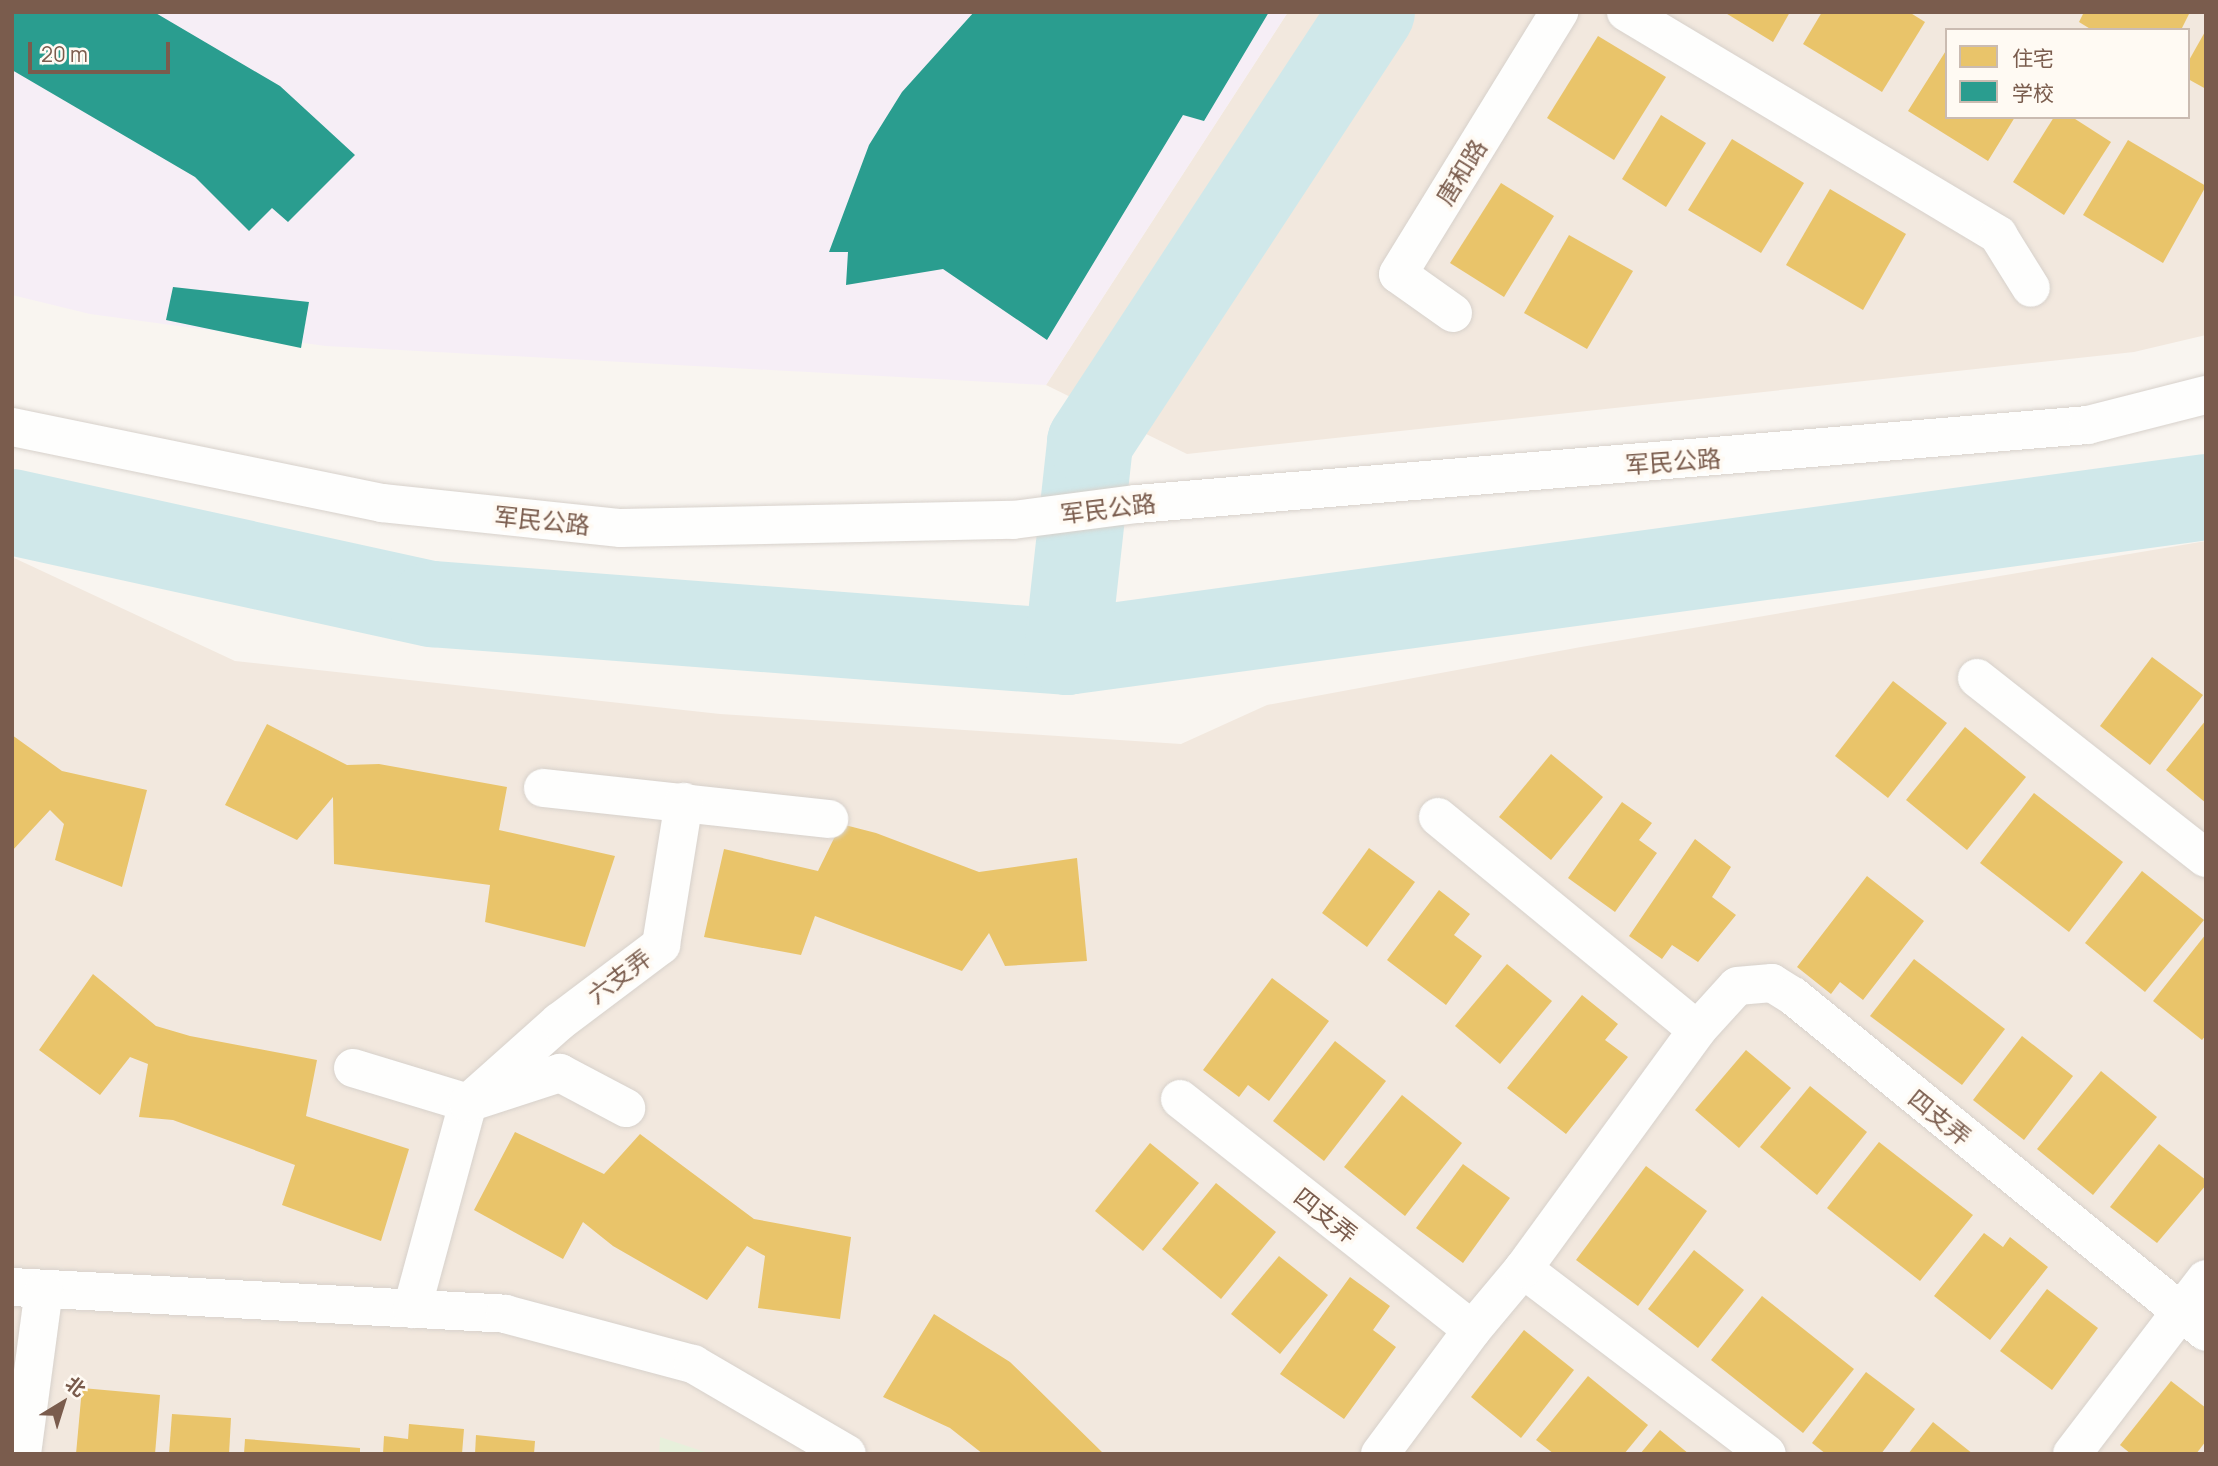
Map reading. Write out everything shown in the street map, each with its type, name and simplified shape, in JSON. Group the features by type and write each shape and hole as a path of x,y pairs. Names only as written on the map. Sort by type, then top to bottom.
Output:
{"street":[{"name":"唐和路","path":"1453,313 1398,274 1559,12"},
{"path":"1626,12 1998,235 2031,288"},
{"name":"军民公路","path":"12,428 382,503 607,527 1013,520 1137,504 2088,425 2206,395"},
{"path":"1977,678 2206,858"},
{"path":"543,788 829,819"},
{"name":"六支弄","path":"468,1103 559,1022 661,945 684,802"},
{"path":"1438,817 1697,1030"},
{"name":"四支弄","path":"1380,1454 1472,1330 1523,1269 1697,1030 1737,986 1772,983 1803,1005 2193,1322"},
{"path":"353,1068 468,1103 560,1073 626,1108"},
{"name":"四支弄","path":"1180,1099 1472,1330"},
{"path":"412,1309 468,1103"},
{"path":"1523,1269 1767,1454"},
{"path":"2072,1454 2193,1322 2206,1279"},
{"path":"22,1454 28,1288 505,1314 693,1364 847,1454"}],"shaded area":[{"path":"12,12 1288,12 1046,385 326,346 90,314 12,295"},
{"path":"1288,12 2206,12 2206,335 2134,352 1187,454 1046,385"},
{"path":"2206,541 2206,1454 12,1454 12,557 235,661 720,714 1181,744 1267,705 1581,647"}],"green space":[{"path":"660,1437 711,1454 659,1454"}],"building: 住宅":[{"path":"1724,12 1790,12 1773,42"},
{"path":"1822,12 1909,12 1925,22 1882,92 1803,44"},
{"path":"2084,12 2190,12 2182,28 2089,28 2079,22"},
{"path":"2206,30 2206,89 2190,80 2190,58"},
{"path":"1598,36 1666,77 1614,160 1547,118"},
{"path":"1945,52 1945,119 2014,119 1988,161 1908,111"},
{"path":"1661,115 1706,143 1666,207 1622,179"},
{"path":"2053,119 2075,119 2111,142 2064,215 2013,182"},
{"path":"1732,139 1804,183 1761,253 1688,210"},
{"path":"2128,140 2206,186 2163,263 2083,215"},
{"path":"1501,183 1554,216 1504,297 1450,263"},
{"path":"1830,189 1906,234 1863,310 1786,265"},
{"path":"1569,235 1633,271 1587,349 1524,313"},
{"path":"2152,657 2203,695 2150,765 2100,726"},
{"path":"1893,681 1947,723 1888,798 1835,756"},
{"path":"2206,720 2206,803 2166,770"},
{"path":"267,724 347,765 379,764 507,787 499,830 615,856 585,947 485,922 490,885 334,864 333,797 297,840 225,805"},
{"path":"1965,727 2026,777 1967,850 1906,800"},
{"path":"12,735 62,771 147,790 122,887 55,860 64,824 50,810 12,851"},
{"path":"1551,754 1603,797 1551,860 1499,817"},
{"path":"2034,793 2123,862 2069,932 1980,863"},
{"path":"1622,802 1652,823 1639,840 1657,853 1615,912 1568,878"},
{"path":"841,824 876,833 979,872 1077,858 1087,961 1005,966 989,933 962,971 815,916 801,955 704,937 724,849 818,871"},
{"path":"1695,839 1731,867 1712,897 1736,915 1698,962 1672,945 1662,959 1629,936"},
{"path":"1369,848 1415,882 1367,947 1322,913"},
{"path":"2142,871 2204,920 2145,992 2085,943"},
{"path":"1867,876 1924,921 1863,1000 1840,982 1831,994 1797,967"},
{"path":"1439,890 1470,914 1454,935 1482,956 1446,1005 1387,960"},
{"path":"2206,934 2206,1035 2202,1040 2153,1001"},
{"path":"1914,959 2005,1029 1962,1085 1870,1016"},
{"path":"1507,964 1552,1001 1500,1064 1455,1026"},
{"path":"93,974 156,1026 190,1036 317,1060 306,1116 409,1149 381,1241 282,1205 295,1165 173,1120 139,1117 148,1064 130,1057 100,1095 39,1050"},
{"path":"1272,978 1329,1021 1269,1101 1248,1085 1239,1097 1203,1070"},
{"path":"1582,995 1618,1024 1605,1040 1628,1057 1566,1134 1507,1088"},
{"path":"2022,1036 2073,1076 2024,1140 1973,1100"},
{"path":"1335,1041 1386,1081 1324,1161 1273,1121"},
{"path":"1746,1050 1791,1088 1739,1148 1695,1110"},
{"path":"2101,1071 2157,1117 2093,1195 2037,1149"},
{"path":"1810,1086 1867,1132 1817,1195 1760,1147"},
{"path":"1402,1095 1462,1143 1405,1216 1344,1167"},
{"path":"515,1132 604,1174 640,1134 754,1219 851,1237 840,1319 758,1308 765,1256 747,1246 707,1300 613,1246 583,1222 563,1259 474,1210"},
{"path":"1879,1142 1973,1215 1920,1281 1827,1208"},
{"path":"1150,1143 1199,1183 1143,1251 1095,1211"},
{"path":"2159,1144 2206,1180 2206,1185 2157,1243 2110,1207"},
{"path":"1463,1164 1510,1198 1463,1263 1416,1228"},
{"path":"1646,1166 1707,1211 1638,1306 1576,1260"},
{"path":"1216,1183 1276,1232 1221,1299 1162,1249"},
{"path":"1984,1233 2003,1247 2010,1237 2048,1267 1990,1340 1934,1296"},
{"path":"1694,1250 1744,1290 1698,1348 1648,1309"},
{"path":"1279,1256 1328,1295 1280,1354 1231,1314"},
{"path":"1350,1277 1390,1306 1373,1330 1396,1347 1344,1419 1280,1374"},
{"path":"2047,1289 2098,1328 2052,1390 2000,1351"},
{"path":"1762,1296 1854,1369 1803,1433 1711,1360"},
{"path":"934,1314 1010,1362 1104,1454 983,1454 950,1428 883,1397"},
{"path":"1524,1330 1574,1370 1521,1438 1471,1397"},
{"path":"1866,1372 1915,1409 1881,1454 1826,1454 1812,1443"},
{"path":"1588,1376 1648,1425 1624,1454 1554,1454 1536,1440"},
{"path":"2171,1381 2206,1408 2206,1441 2196,1454 2131,1454 2120,1445"},
{"path":"82,1388 160,1395 155,1454 76,1454"},
{"path":"172,1414 231,1418 229,1454 169,1454"},
{"path":"1933,1422 1973,1454 1908,1454"},
{"path":"409,1424 464,1429 462,1454 383,1454 384,1436 408,1439"},
{"path":"1660,1430 1689,1454 1640,1454"},
{"path":"476,1435 535,1441 534,1454 475,1454"},
{"path":"245,1439 360,1448 360,1454 244,1454"}],"building: 学校":[{"path":"12,12 154,12 280,86 355,155 288,222 272,208 249,231 195,177 12,70"},
{"path":"974,12 1269,12 1204,121 1183,115 1047,340 943,269 846,285 848,252 829,252 869,145 902,92"},
{"path":"173,287 309,302 301,348 166,320"}],"waterway":[{"path":"1067,652 1090,442 1372,12"},
{"path":"12,512 432,604 1067,652 2206,497"}]}
